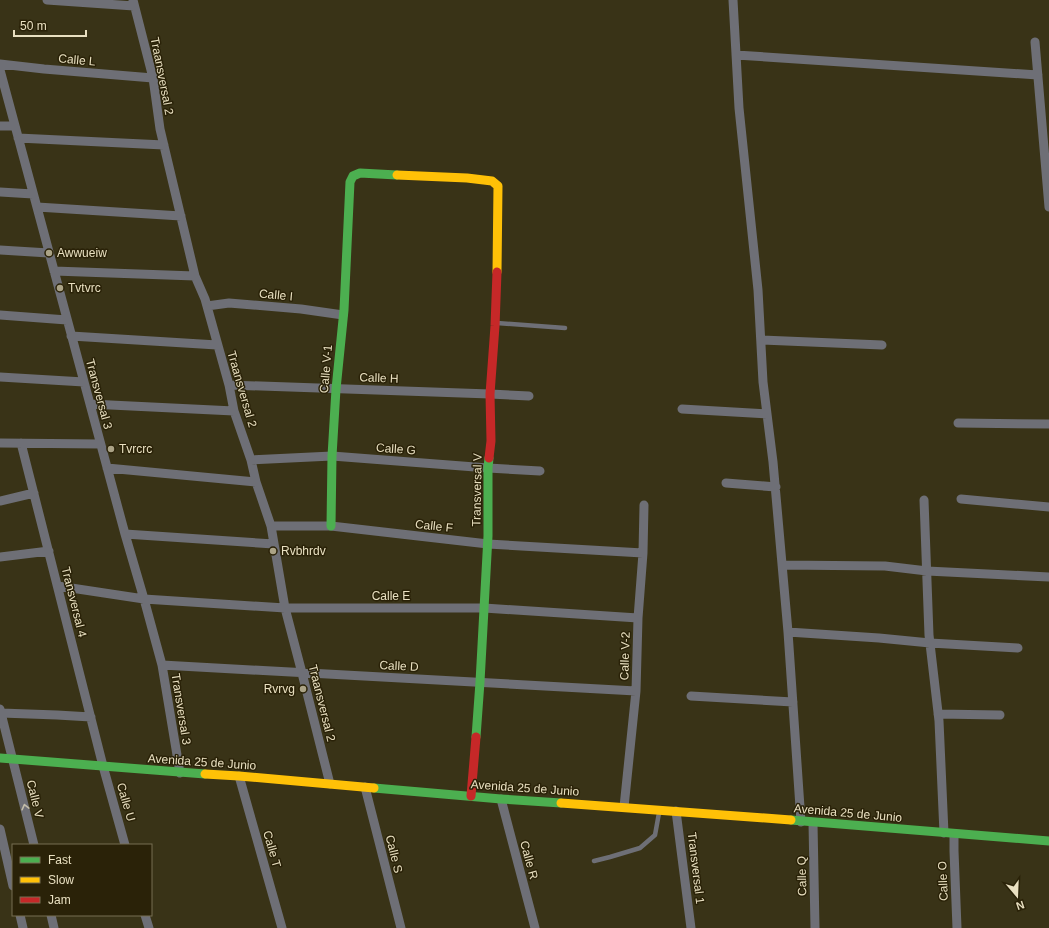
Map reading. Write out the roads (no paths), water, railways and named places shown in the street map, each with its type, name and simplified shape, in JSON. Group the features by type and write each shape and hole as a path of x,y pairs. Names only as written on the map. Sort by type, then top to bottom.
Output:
{"main road":[{"name":"Calle V-1","path":"331,526 332,456 336,389 343,315 350,182 353,176 360,172 467,178 492,181 498,186"},
{"name":"Transversal V","path":"471,796 480,682 488,544 488,468 491,441 490,394 498,246 498,186"},
{"name":"Avenida 25 de Junio","path":"0,758 1049,842"}],"street":[{"path":"47,0 133,3"},
{"path":"733,0 739,108 758,290 763,382 776,487 801,822"},
{"name":"Traansversal 2","path":"133,3 153,78 160,129 195,276 206,306 229,385 234,411 271,526 285,608 330,784"},
{"path":"1035,42 1038,75 1046,126 1049,207"},
{"path":"736,56 1038,75"},
{"name":"Calle L","path":"0,64 153,78"},
{"name":"Transversal 3","path":"0,70 100,444 162,665 180,773"},
{"path":"0,126 15,126"},
{"path":"18,138 164,145"},
{"path":"0,192 33,194"},
{"path":"37,207 181,216"},
{"path":"0,250 49,253"},
{"path":"54,271 195,276"},
{"name":"Calle I","path":"206,306 229,303 301,309 343,315"},
{"path":"0,315 67,320"},
{"path":"71,336 217,345"},
{"path":"761,340 882,346"},
{"path":"0,377 84,382"},
{"name":"Calle H","path":"229,385 529,396"},
{"path":"90,404 234,411"},
{"path":"682,409 767,414"},
{"path":"958,423 1049,424"},
{"path":"0,443 100,444"},
{"name":"Transversal 4","path":"21,443 103,766"},
{"name":"Calle G","path":"250,460 332,456 540,471"},
{"path":"107,468 256,482"},
{"path":"726,483 776,487"},
{"path":"0,501 34,494"},
{"path":"961,499 1049,507"},
{"name":"Calle O","path":"924,500 928,635 938,714 957,928"},
{"name":"Calle V-2","path":"624,807 636,691 644,505"},
{"name":"Calle F","path":"271,526 331,526 488,544 643,553"},
{"path":"125,534 274,544"},
{"path":"0,557 49,551"},
{"path":"782,565 885,566 927,571 1049,577"},
{"name":"Calle E","path":"58,586 144,599 285,608 484,608 638,618"},
{"path":"788,632 1018,648"},
{"name":"Calle D","path":"162,665 636,691"},
{"path":"691,696 793,702"},
{"path":"1,711 90,717"},
{"name":"Calle V","path":"1,711 34,844"},
{"path":"938,714 1000,715"},
{"name":"Calle U","path":"103,766 125,844"},
{"name":"Calle T","path":"239,776 282,928"},
{"name":"Calle S","path":"364,787 401,928"},
{"name":"Calle R","path":"501,799 535,928"},
{"name":"Transversal 1","path":"676,811 691,928"},
{"name":"Calle Q","path":"813,823 815,928"},
{"path":"0,829 12,882"},
{"path":"20,916 23,928"},
{"path":"51,916 54,928"},
{"path":"145,916 149,928"}],"lane":[{"path":"495,323 565,328"},
{"path":"594,861 640,848 655,835 660,810"}],"place":[{"name":"Awwueiw","path":"49,253"},
{"name":"Tvtvrc","path":"60,288"},
{"name":"Tvrcrc","path":"111,449"},
{"name":"Rvbhrdv","path":"273,551"},
{"name":"Rvrvg","path":"303,689"}]}
